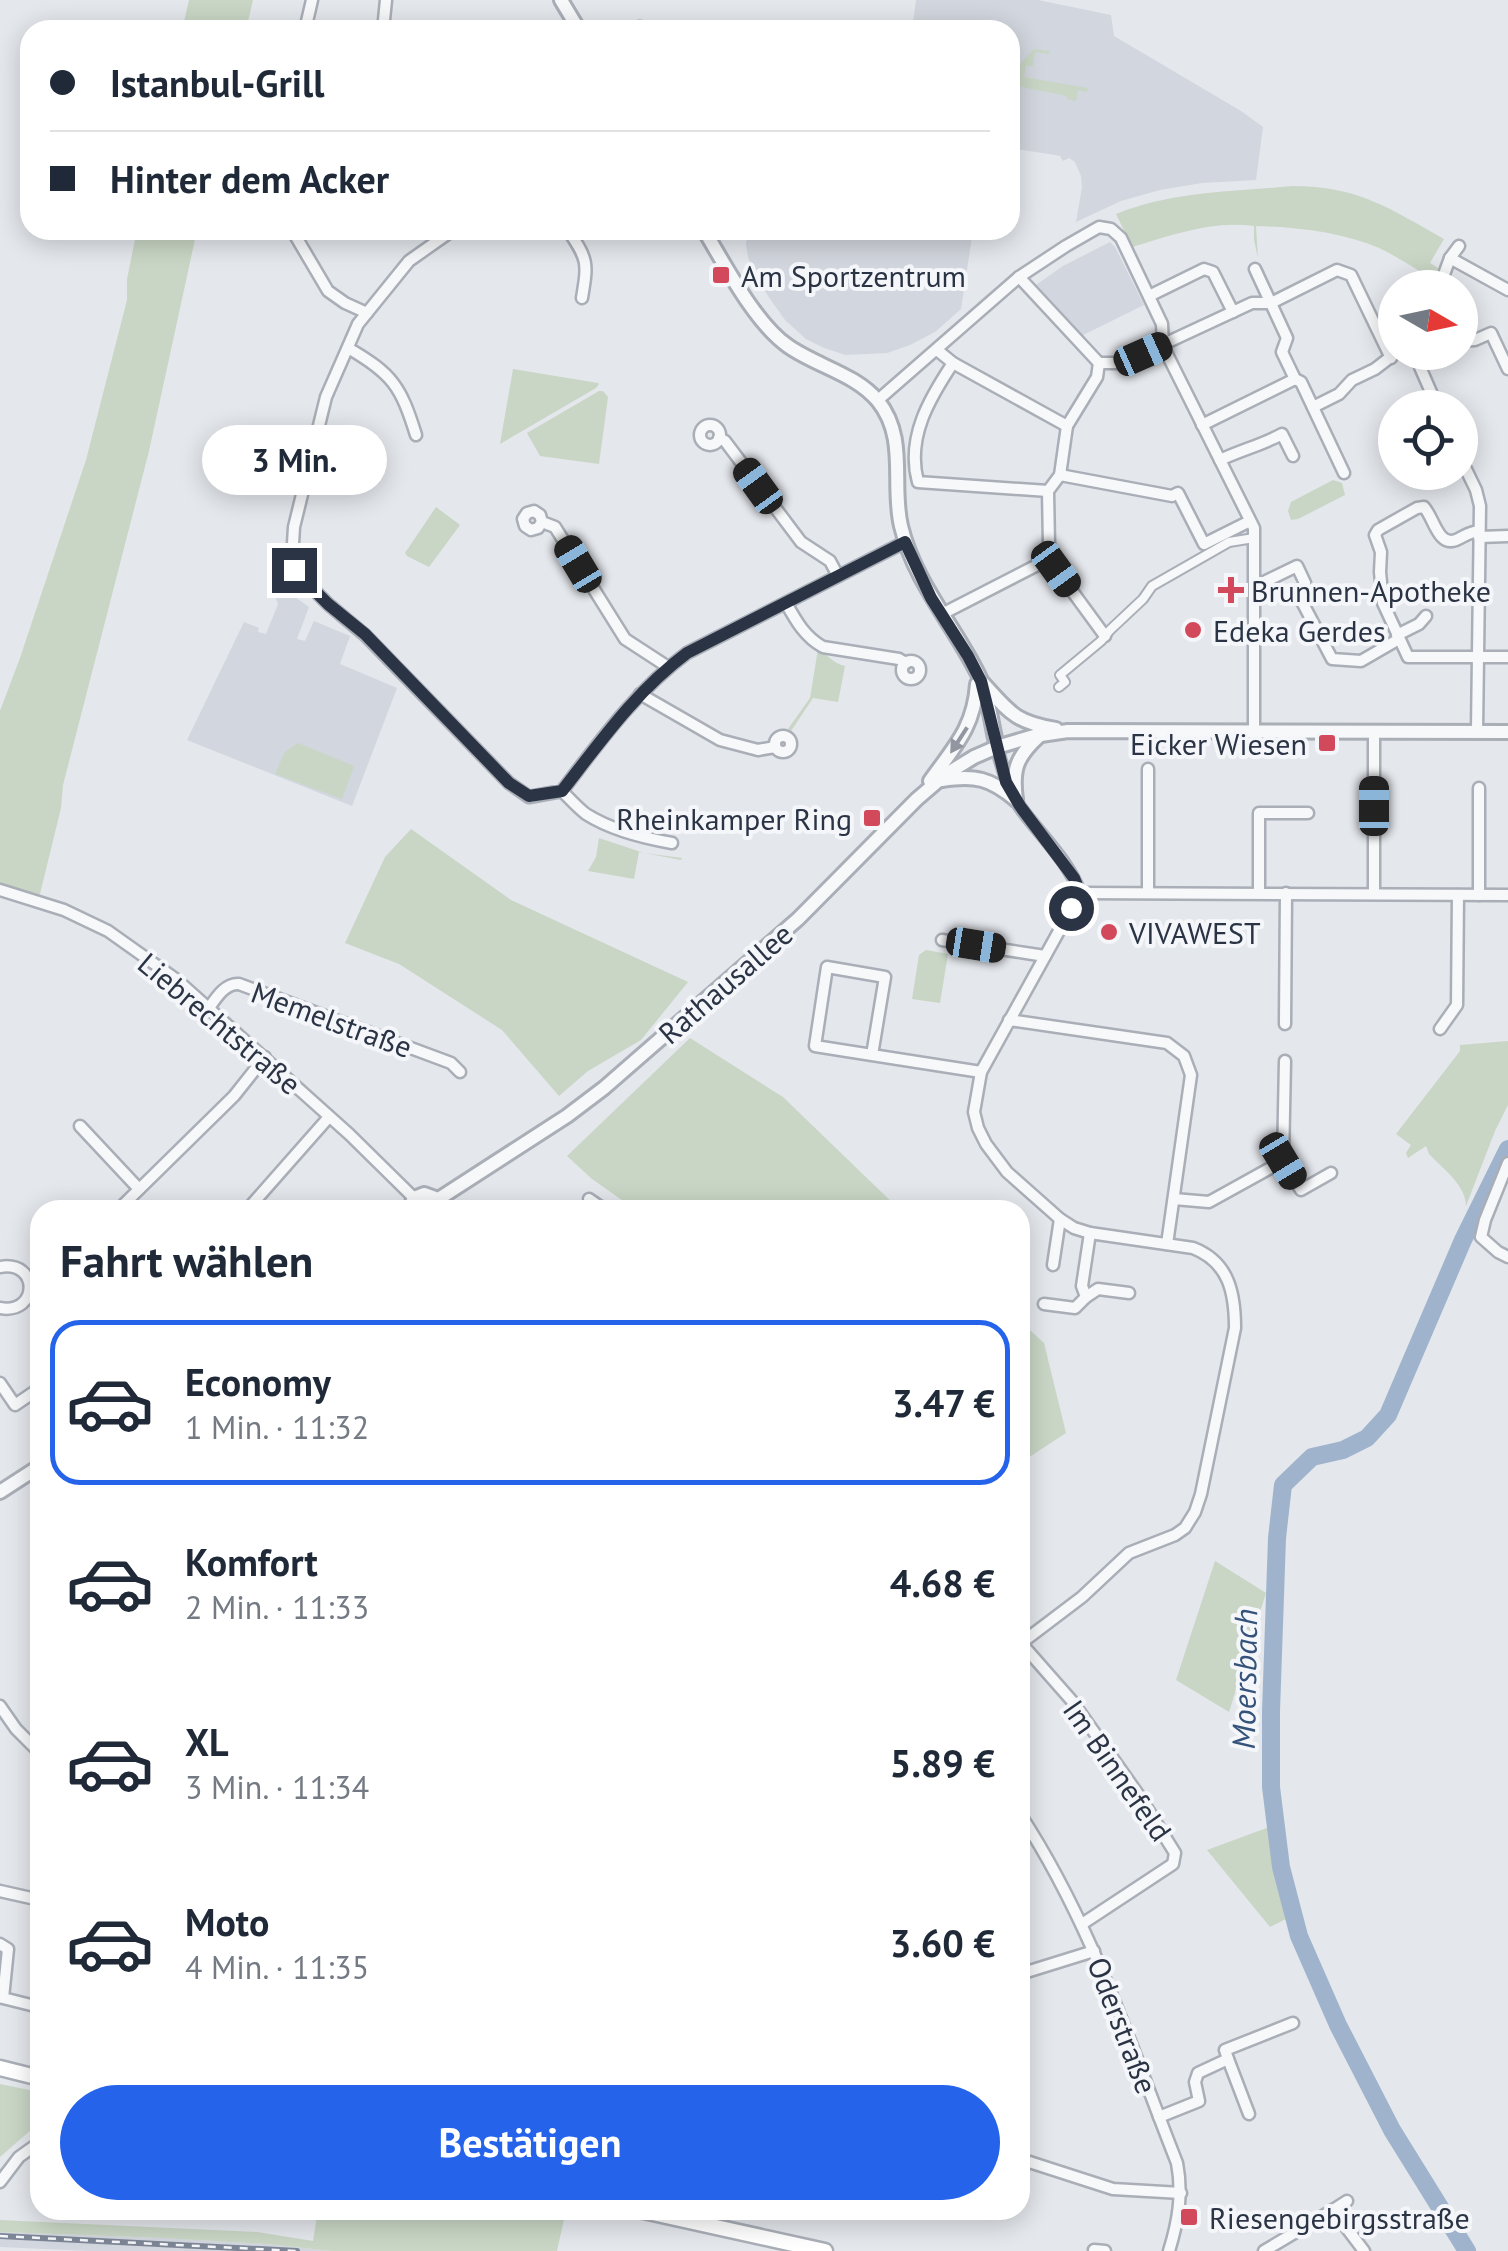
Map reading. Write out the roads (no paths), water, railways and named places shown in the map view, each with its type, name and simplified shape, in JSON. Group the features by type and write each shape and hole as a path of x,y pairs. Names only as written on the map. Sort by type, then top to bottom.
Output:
{"main road":[{"path":"0,2068 30,2078"},
{"path":"684,2220 825,2251"}],"street":[{"path":"878,400 1019,277 1099,228 1111,229 1121,238 1149,296 1162,324 1163,346 1250,521 1255,582 1254,730"},
{"path":"298,240 328,290 366,313"},
{"path":"439,240 409,261 358,324 326,397 294,527 292,560 294,570 328,604 365,634 509,783 529,796 562,791 640,694 687,653 905,542"},
{"path":"575,240 587,267 582,298"},
{"path":"710,240 748,302 777,338 878,400 896,442 899,517 917,571 979,676 1017,718 1068,730 1508,732"},
{"path":"1446,270 1459,246"},
{"path":"1450,258 1508,290"},
{"path":"1149,296 1204,269 1213,272 1233,312"},
{"path":"1256,269 1287,338 1282,352 1344,473"},
{"path":"1098,363 1123,363 1252,303 1271,302 1337,270 1351,275 1378,325"},
{"path":"1019,277 1098,363 1097,377 1067,426 1060,475 1048,491 1051,558 1105,636"},
{"path":"1478,339 1490,334 1508,369"},
{"path":"348,348 380,366 395,384 416,436"},
{"path":"937,350 953,364 1067,426"},
{"path":"953,364 928,400 914,459 918,482 1048,491"},
{"path":"1312,407 1378,367"},
{"path":"1202,425 1295,379"},
{"path":"1220,460 1282,434 1293,456"},
{"path":"719,438 802,542 830,562 838,576"},
{"path":"1060,475 1178,494 1204,544 1250,521"},
{"path":"1476,490 1480,506 1477,731"},
{"path":"1508,536 1468,532 1447,542 1424,508 1375,534 1383,603 1408,657 1508,657"},
{"path":"542,522 554,527 563,538 625,639 668,667"},
{"path":"1059,687 1065,682 1060,674 1105,636 1157,583 1229,542 1254,538"},
{"path":"942,614 1051,558"},
{"path":"1255,582 1297,566 1305,583 1299,596 1332,659 1361,661 1426,616"},
{"path":"786,603 813,642 906,663"},
{"path":"979,676 1004,777 1016,800 1074,878 1080,893"},
{"path":"917,799 967,730 979,676"},
{"path":"640,694 720,740 758,750 775,747"},
{"name":"Rathausallee","path":"446,1200 604,1088 798,918 939,780 997,747 1068,730"},
{"path":"1374,731 1374,894"},
{"path":"1016,800 1019,758 1041,734"},
{"path":"1148,770 1148,892"},
{"path":"939,780 986,780 1016,800"},
{"path":"1479,788 1479,895"},
{"path":"562,791 586,814 646,839 672,843"},
{"path":"1259,893 1260,813 1308,813"},
{"name":"Liebrechtstraße","path":"0,890 64,910 108,930 177,980 329,1116 408,1200"},
{"path":"1080,893 1508,896"},
{"path":"1030,1637 1082,1597 1129,1553 1185,1528 1195,1512 1236,1328 1231,1288 1207,1253 1074,1228 1007,1172 978,1128 974,1112 981,1072 1080,893"},
{"path":"1285,1024 1286,893"},
{"path":"1440,1028 1457,1005 1458,895"},
{"path":"942,940 1044,956"},
{"path":"872,1055 884,976 827,967 814,1046 981,1072"},
{"name":"Memelstraße","path":"208,1008 226,988 239,984 450,1063 460,1072"},
{"path":"1010,1020 1167,1042 1184,1056 1191,1075 1168,1244"},
{"path":"128,1200 234,1096 264,1057"},
{"path":"1285,1061 1283,1161 1301,1190 1330,1173"},
{"path":"256,1200 329,1116"},
{"path":"80,1126 139,1189"},
{"path":"1174,1199 1209,1202 1283,1161"},
{"path":"1508,1164 1481,1237 1508,1257"},
{"path":"1052,1265 1060,1218"},
{"path":"1086,1297 1082,1286 1090,1233"},
{"path":"0,1267 18,1268 30,1279"},
{"path":"1044,1304 1075,1308 1098,1289 1129,1293"},
{"path":"0,1308 21,1306 30,1292"},
{"path":"0,1383 15,1405 30,1395"},
{"path":"0,1492 30,1472"},
{"name":"Im Binnefeld","path":"1030,1654 1084,1717 1175,1853 1172,1864 1082,1924"},
{"path":"0,1706 30,1743"},
{"name":"Oderstraße","path":"1030,1830 1052,1864 1094,1951 1177,2163 1180,2194 1171,2250"},
{"path":"0,1890 30,1898"},
{"path":"0,1944 8,1949 1,1998 30,2004"},
{"path":"1030,1968 1094,1951"},
{"path":"1250,2114 1224,2050 1293,2024"},
{"path":"1158,2116 1199,2100 1195,2082 1198,2073 1228,2059"},
{"path":"2,2174 30,2148"},
{"path":"1030,2163 1114,2190 1180,2194"},
{"path":"1264,2251 1347,2202"},
{"path":"1333,2210 1364,2251"},
{"path":"1094,2250 1105,2251"}],"waterway":[{"name":"Moersbach","path":"1467,2251 1392,2130 1338,2025 1299,1936 1281,1867 1271,1787 1277,1538 1283,1485 1312,1457 1343,1450 1367,1438 1388,1415 1463,1240 1508,1149"}],"railway":[{"path":"0,2236 297,2251"}],"place":[{"name":"Am Sportzentrum","path":"721,275"},
{"name":"Brunnen-Apotheke","path":"1231,590"},
{"name":"Edeka Gerdes","path":"1193,630"},
{"name":"Eicker Wiesen","path":"1327,743"},
{"name":"Rheinkamper Ring","path":"872,818"},
{"name":"VIVAWEST","path":"1109,932"},
{"name":"Riesengebirgsstraße","path":"1189,2217"}]}
